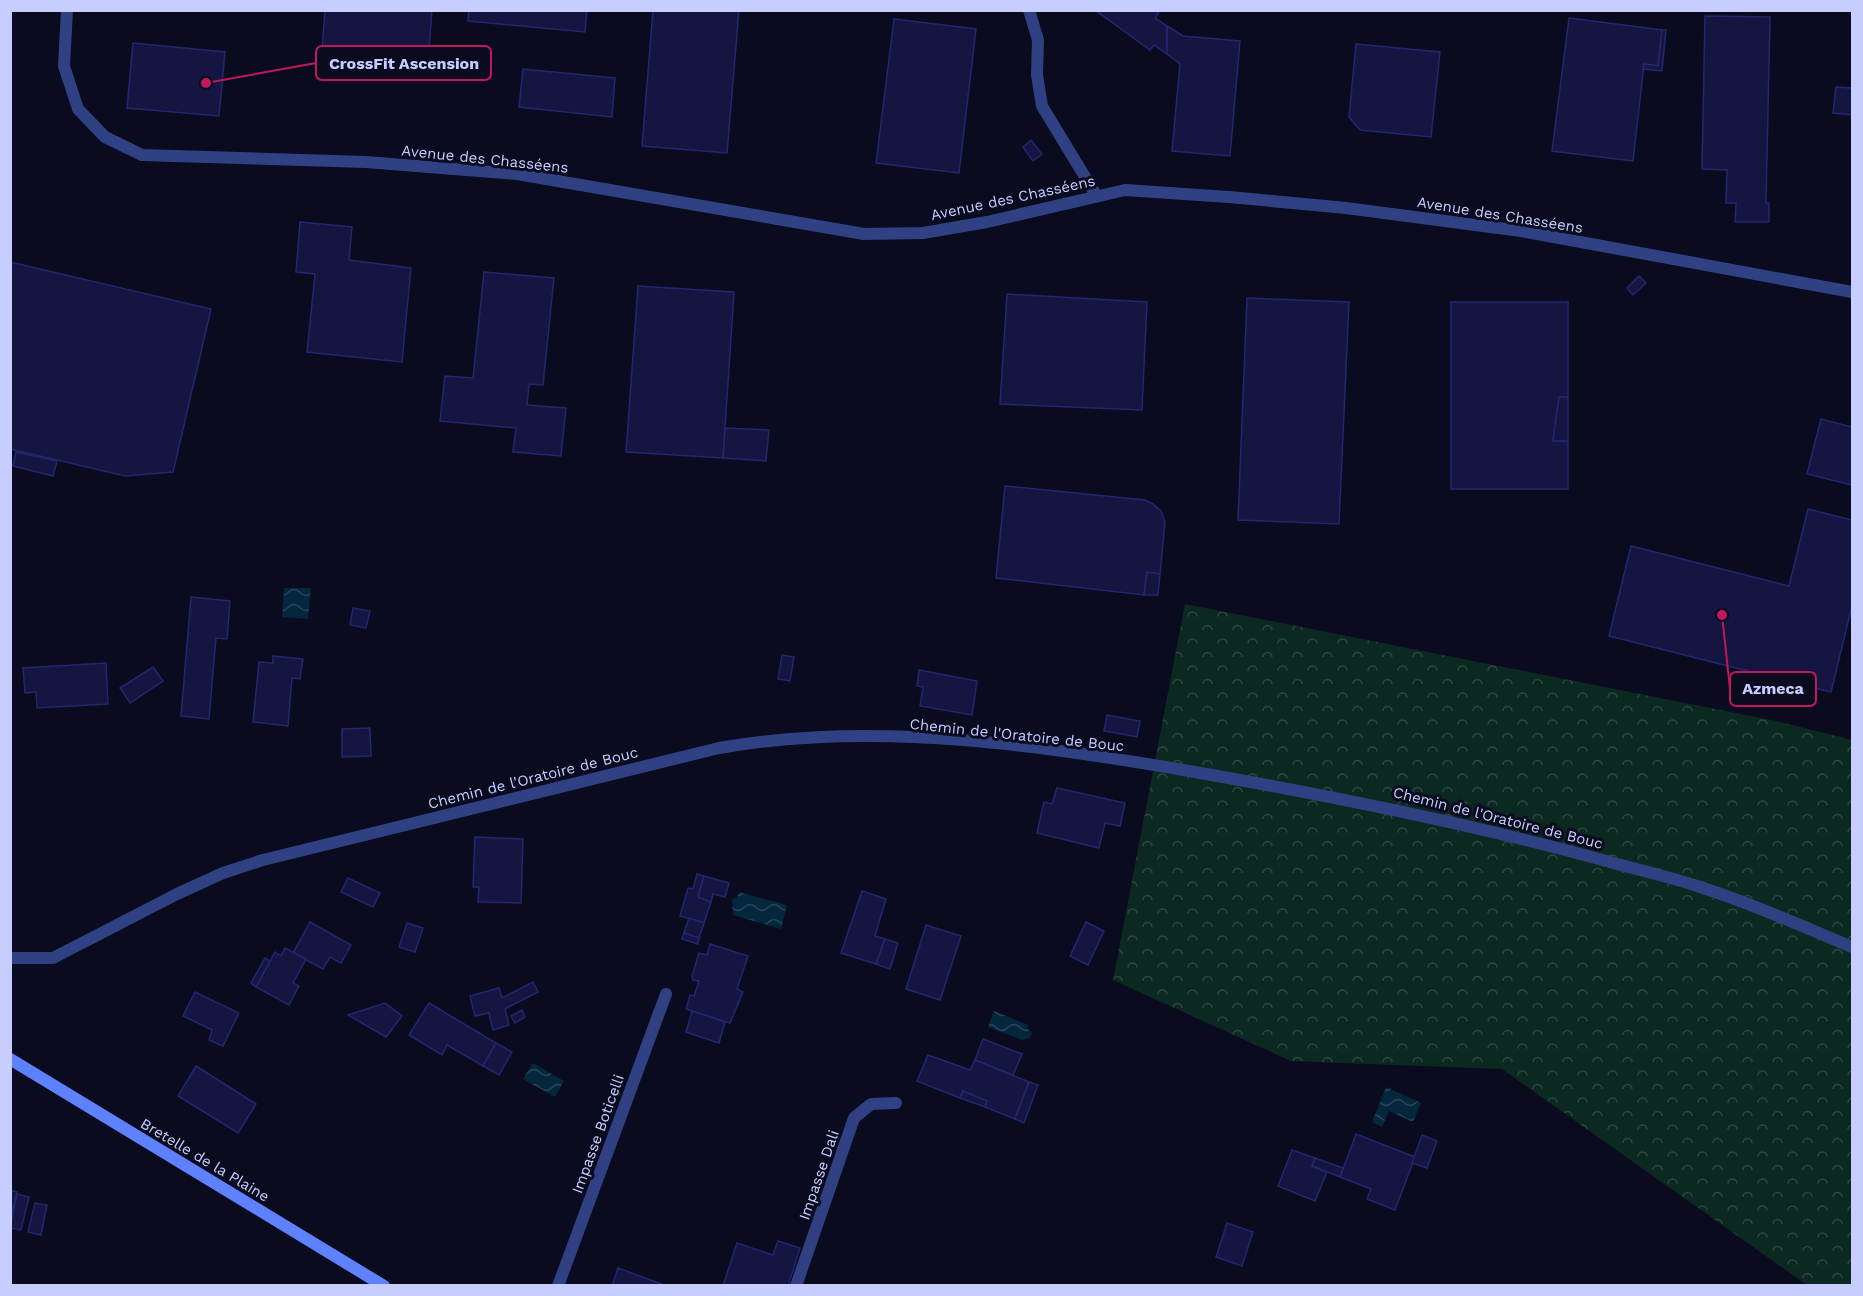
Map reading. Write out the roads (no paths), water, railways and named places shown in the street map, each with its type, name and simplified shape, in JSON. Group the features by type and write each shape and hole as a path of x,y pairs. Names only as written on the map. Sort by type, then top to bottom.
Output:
{"main road":[{"name":"Bretelle de la Plaine","path":"10,1059 384,1286"}],"street":[{"name":"Avenue des Chasséens","path":"67,10 64,66 78,109 105,137 142,155 366,162 517,174 864,234 934,231 987,222 1095,195 1125,190 1346,208 1521,231 1852,292"},
{"path":"1029,10 1038,40 1037,75 1042,106 1095,195"},
{"name":"Chemin de l'Oratoire de Bouc","path":"10,958 53,958 177,894 223,873 263,860 719,748 754,742 860,737 943,740 1078,753 1360,801 1514,835 1707,889 1852,947"},
{"name":"Impasse Boticelli","path":"558,1286 666,994"},
{"name":"Impasse Dali","path":"796,1286 854,1118 871,1104 896,1103"}],"water":[{"path":"284,588 311,588 308,619 282,617"},
{"path":"739,892 787,905 781,929 733,915 732,899 737,898"},
{"path":"994,1011 1028,1025 1027,1028 1032,1033 1030,1038 1022,1040 988,1027"},
{"path":"533,1063 564,1081 555,1097 523,1079"},
{"path":"1386,1087 1421,1103 1413,1122 1389,1111 1382,1127 1372,1122"}],"place":[{"name":"CrossFit Ascension","path":"206,83"},
{"name":"Azmeca","path":"1722,615"}]}
